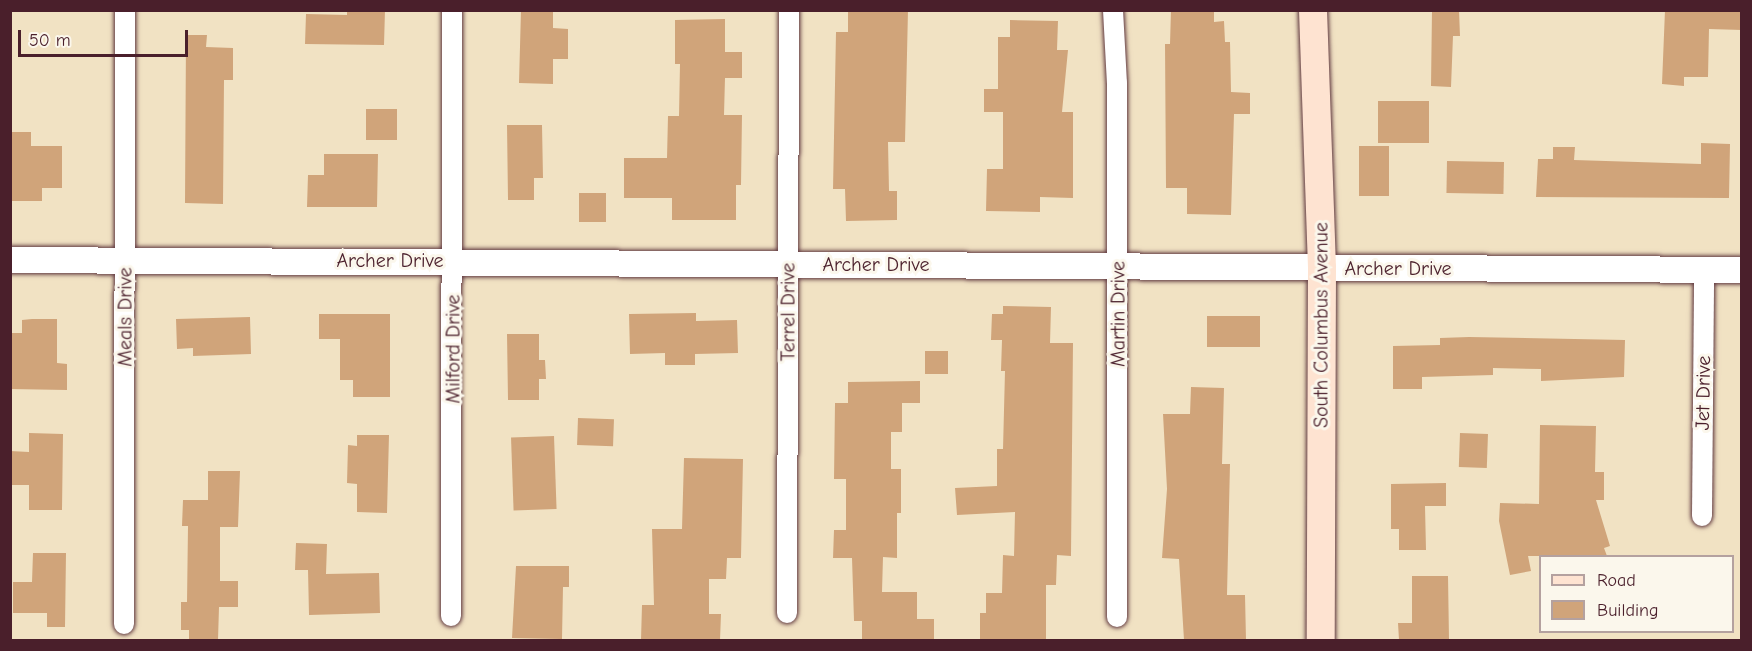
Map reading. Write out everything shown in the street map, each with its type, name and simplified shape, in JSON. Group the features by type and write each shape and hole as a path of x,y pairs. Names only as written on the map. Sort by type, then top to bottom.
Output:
{"main road":[{"name":"South Columbus Avenue","path":"1313,10 1322,268 1321,640"}],"street":[{"name":"Meals Drive","path":"124,624 125,10"},
{"name":"Milford Drive","path":"452,10 452,616"},
{"name":"Terrel Drive","path":"787,613 789,10"},
{"name":"Martin Drive","path":"1113,10 1119,265 1118,617"},
{"name":"Archer Drive","path":"10,260 453,260 1742,270"},
{"name":"Jet Drive","path":"1702,516 1704,270"}],"building":[{"path":"347,10 385,10 384,45 305,44 306,14 347,15"},
{"path":"521,10 553,10 553,28 568,29 568,59 553,59 553,84 519,83"},
{"path":"848,10 908,10 905,142 888,142 889,191 897,191 897,220 846,221 845,189 833,189 836,32 848,32"},
{"path":"1171,10 1214,10 1214,22 1224,21 1225,42 1230,42 1231,92 1250,93 1250,114 1234,114 1231,215 1187,214 1187,188 1166,188 1165,44 1170,44"},
{"path":"1432,10 1459,10 1460,36 1453,36 1451,87 1431,86"},
{"path":"1665,10 1742,10 1742,30 1709,29 1708,77 1684,77 1684,86 1662,84"},
{"path":"725,19 725,52 742,52 742,78 725,78 724,115 742,115 741,185 736,185 736,220 672,220 672,198 624,198 624,158 667,158 668,116 679,116 680,64 675,64 675,20"},
{"path":"1010,20 1058,21 1057,50 1068,50 1062,112 1073,112 1073,198 1040,197 1040,212 986,211 987,169 1003,169 1003,112 984,112 984,89 998,89 998,37 1010,37"},
{"path":"186,35 207,35 206,47 233,48 233,80 224,80 223,204 185,203"},
{"path":"1378,101 1429,101 1429,143 1378,143"},
{"path":"366,109 397,109 397,140 366,140"},
{"path":"507,125 542,125 543,178 534,178 534,200 508,200"},
{"path":"10,132 31,132 31,146 62,146 62,188 42,188 42,201 10,201"},
{"path":"1701,143 1730,144 1729,198 1536,197 1538,159 1553,159 1553,147 1575,147 1574,160 1701,164"},
{"path":"1359,146 1389,146 1389,196 1359,196"},
{"path":"324,154 378,154 377,207 307,207 308,175 324,175"},
{"path":"1447,161 1504,162 1503,194 1446,193"},
{"path":"579,193 606,193 606,222 579,222"},
{"path":"1003,306 1051,307 1050,343 1073,343 1071,556 1057,555 1056,585 1046,585 1046,640 980,640 980,613 986,613 986,593 1002,593 1003,555 1014,556 1015,512 957,515 955,488 997,486 997,449 1003,449 1005,371 1001,371 1002,340 991,340 992,314 1003,314"},
{"path":"696,313 696,321 737,320 738,353 695,354 695,365 665,365 665,353 630,354 629,314"},
{"path":"319,314 390,314 390,397 353,397 353,380 340,380 340,339 319,339"},
{"path":"1207,316 1260,316 1260,347 1207,347"},
{"path":"250,317 251,354 193,356 193,348 177,349 176,319"},
{"path":"57,319 57,363 67,364 67,390 10,389 10,333 22,333 22,320"},
{"path":"507,334 539,334 539,360 545,360 546,379 539,379 539,400 508,400"},
{"path":"1440,338 1625,340 1624,377 1541,381 1541,369 1493,368 1493,375 1422,377 1422,389 1393,389 1393,346 1440,345"},
{"path":"925,351 948,351 948,374 925,374"},
{"path":"920,381 920,403 902,403 902,432 891,432 891,469 901,469 901,513 897,513 897,558 883,557 882,592 917,592 917,619 934,619 934,640 862,640 862,621 854,621 852,558 833,558 834,530 846,530 846,479 834,479 835,403 848,403 848,382"},
{"path":"1191,387 1224,388 1222,464 1230,464 1227,595 1245,595 1246,640 1184,640 1179,559 1162,558 1167,489 1163,414 1190,414"},
{"path":"578,418 614,419 613,446 577,445"},
{"path":"1540,425 1596,426 1595,472 1604,472 1604,500 1596,500 1610,546 1604,548 1607,555 1528,556 1531,571 1510,575 1499,521 1500,503 1539,504"},
{"path":"29,433 63,434 62,510 29,510 29,485 10,485 10,451 29,452"},
{"path":"1460,433 1488,434 1487,468 1459,467"},
{"path":"357,435 389,435 387,513 357,512 357,484 347,483 348,445 357,446"},
{"path":"554,436 557,509 514,510 511,438"},
{"path":"684,458 743,459 741,558 727,558 726,579 709,579 709,614 721,614 720,640 641,640 642,605 654,605 652,529 682,529"},
{"path":"208,471 240,471 238,527 220,527 220,581 238,581 238,607 219,607 218,640 189,640 189,630 181,630 181,602 187,602 188,526 182,526 183,500 208,500"},
{"path":"1446,483 1446,506 1425,506 1426,550 1399,550 1399,529 1391,529 1391,484"},
{"path":"296,543 327,544 326,574 379,573 380,613 309,615 308,570 295,570"},
{"path":"33,553 66,553 65,627 47,627 47,613 13,613 13,582 32,582"},
{"path":"516,566 569,566 569,587 563,587 562,639 512,638"},
{"path":"1412,576 1448,576 1449,640 1399,640 1398,623 1412,623"}]}
